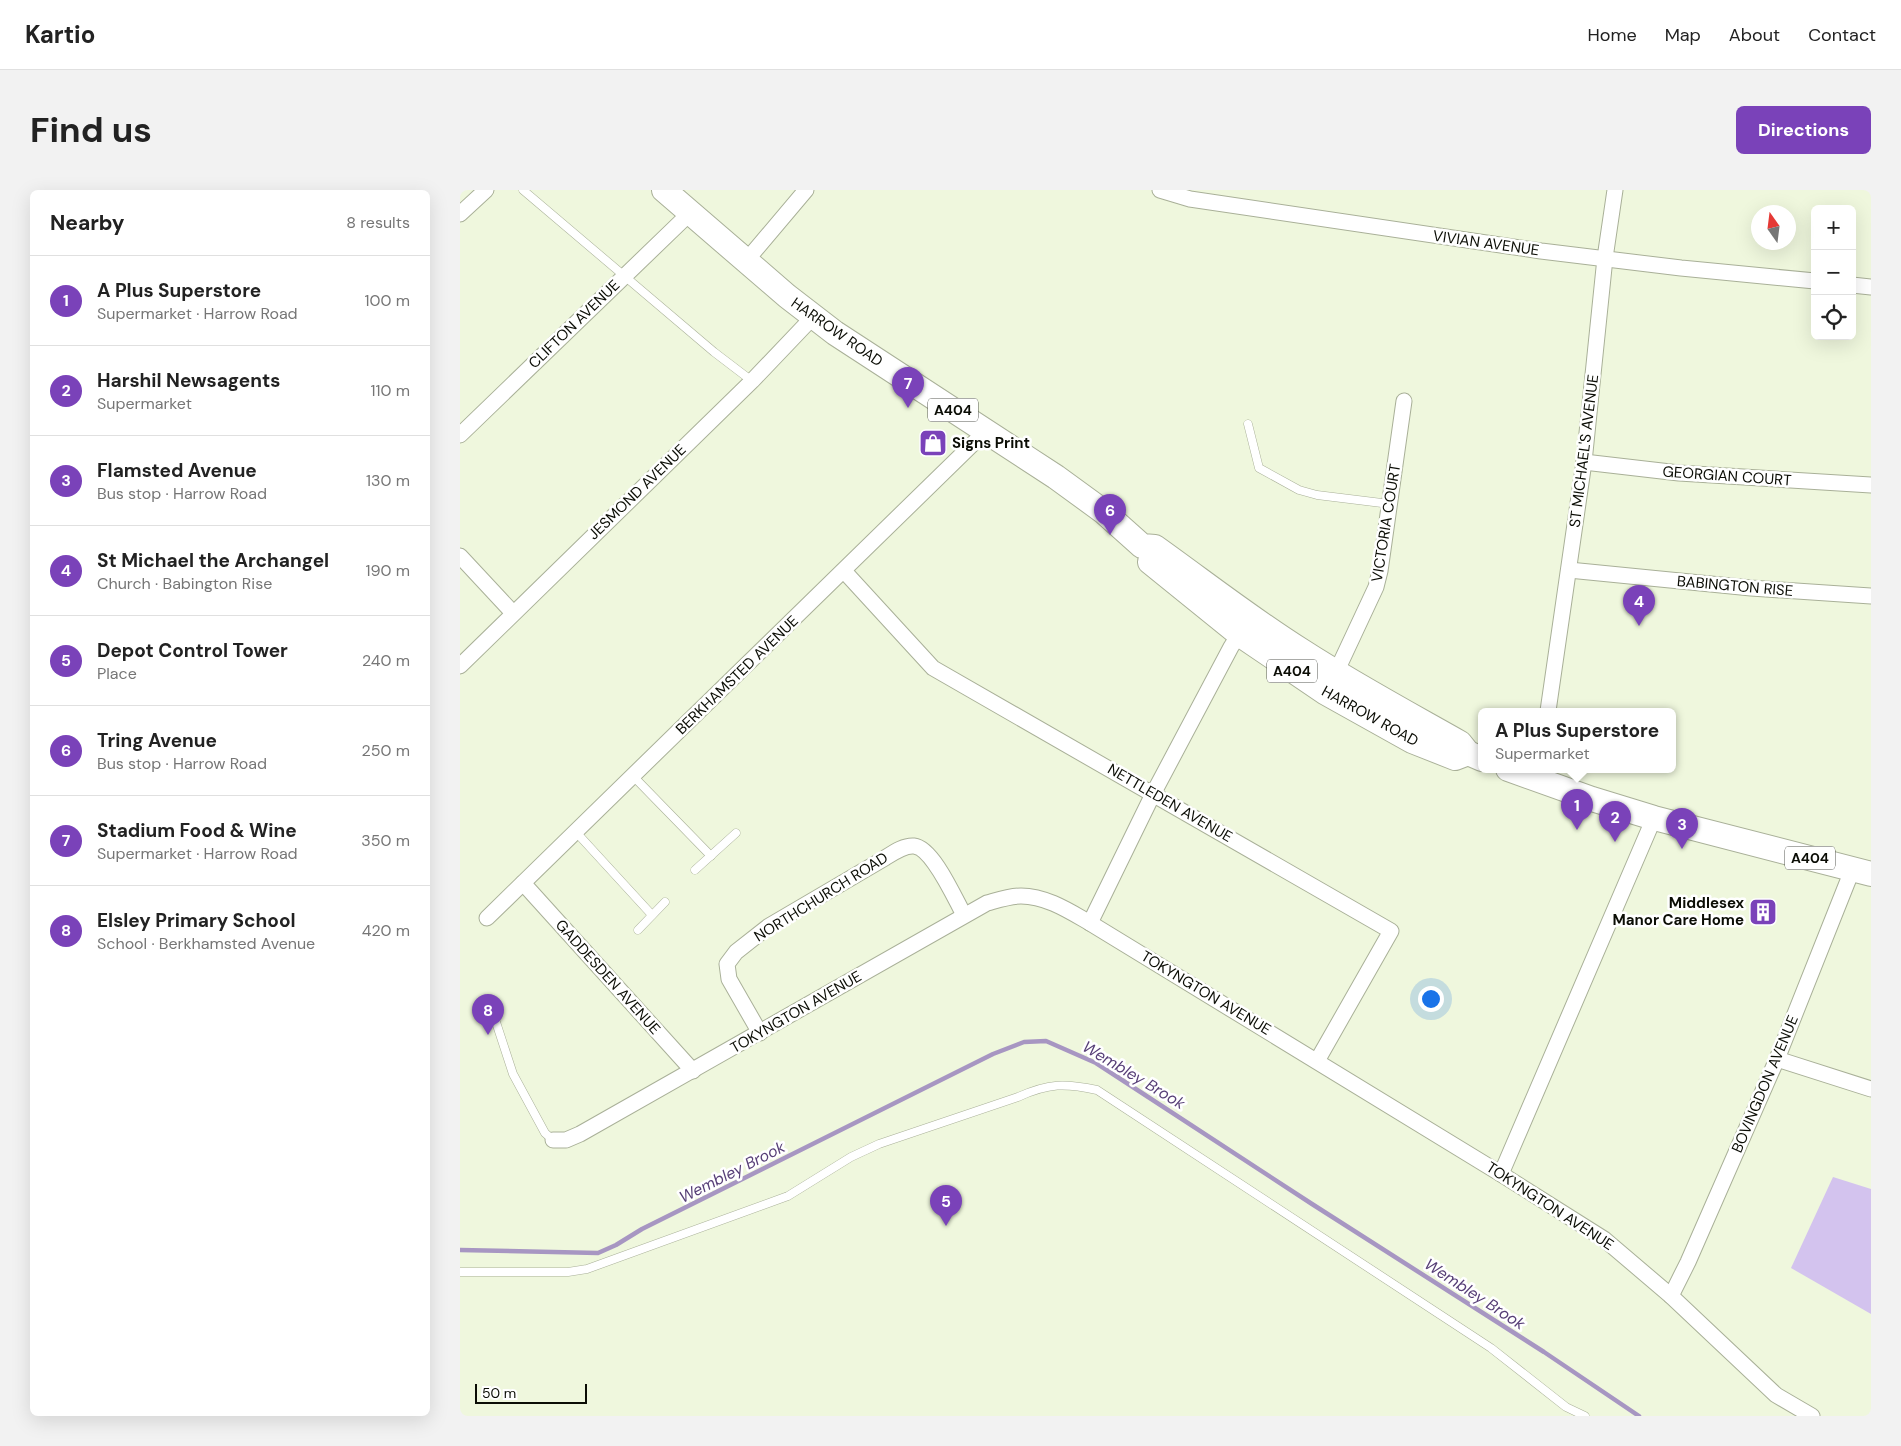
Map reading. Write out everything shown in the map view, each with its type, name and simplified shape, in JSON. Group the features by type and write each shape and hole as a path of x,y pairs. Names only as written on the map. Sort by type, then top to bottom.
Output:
{"main road":[{"name":"HARROW ROAD","path":"664,190 813,317 986,432 1056,476 1104,512 1142,546 1142,556 1244,625 1326,694 1412,741 1455,758 1475,756"},
{"name":"HARROW ROAD","path":"1244,625 1336,673 1460,743 1475,756"},
{"name":"A404","path":"1528,773 1654,818 1862,871"}],"street":[{"path":"460,214 486,190"},
{"path":"746,261 806,190"},
{"name":"VIVIAN AVENUE","path":"1160,190 1190,199 1541,251 1811,281"},
{"name":"ST MICHAEL'S AVENUE","path":"1548,708 1584,462 1605,258 1615,190"},
{"name":"CLIFTON AVENUE","path":"460,435 690,212"},
{"path":"1856,285 1871,287"},
{"name":"JESMOND AVENUE","path":"460,666 752,382 813,317"},
{"name":"VICTORIA COURT","path":"1326,694 1376,587 1380,571 1404,401"},
{"name":"BERKHAMSTED AVENUE","path":"487,918 986,432"},
{"name":"GEORGIAN COURT","path":"1584,462 1679,473 1871,485"},
{"path":"460,556 513,613"},
{"name":"BABINGTON RISE","path":"1569,570 1751,588 1871,596"},
{"name":"NETTLEDEN AVENUE","path":"844,571 933,668 1391,931 1317,1060"},
{"path":"1090,922 1153,794 1244,625"},
{"path":"1501,1174 1654,818"},
{"name":"NORTHCHURCH ROAD","path":"760,1033 729,979 727,964 736,952 769,926 885,858 904,847 915,846 926,852 964,914"},
{"name":"BOVINGDON AVENUE","path":"1671,1296 1688,1262 1862,871"},
{"name":"GADDESDEN AVENUE","path":"523,883 693,1071"},
{"name":"TOKYNGTON AVENUE","path":"553,1140 566,1140 580,1134 760,1033 964,914 987,903 1020,896 1036,897 1058,905 1090,922 1317,1060 1604,1239 1671,1296 1776,1395 1812,1416"},
{"path":"1777,1059 1871,1089"}],"lane":[{"path":"522,190 752,382"},
{"path":"1248,424 1259,468 1299,490 1317,495 1390,504"},
{"path":"632,776 711,856"},
{"path":"575,831 652,915"},
{"path":"695,870 736,833"},
{"path":"638,930 665,902"},
{"path":"494,1016 512,1074 545,1133 553,1140"},
{"path":"460,1272 568,1272 586,1269 788,1196 851,1158 879,1144 1018,1097 1039,1087 1064,1085 1084,1087 1097,1090 1491,1348 1566,1407 1585,1416"}],"shaded area":[{"path":"1833,1177 1871,1189 1871,1314 1791,1268"}],"waterway":[{"name":"Wembley Brook","path":"460,1250 598,1253 616,1245 642,1229 993,1054 1024,1042 1046,1041 1096,1063 1544,1352 1639,1416"}],"place":[{"name":"Stadium Food & Wine","path":"908,408"},
{"name":"Signs Print","path":"933,443"},
{"name":"Tring Avenue","path":"1110,535"},
{"name":"St Michael the Archangel","path":"1639,626"},
{"name":"A Plus Superstore","path":"1577,830"},
{"name":"Harshil Newsagents","path":"1615,842"},
{"name":"Flamsted Avenue","path":"1682,849"},
{"name":"Middlesex Manor Care Home","path":"1763,912"},
{"name":"Elsley Primary School","path":"488,1035"},
{"name":"Depot Control Tower","path":"946,1226"}]}
